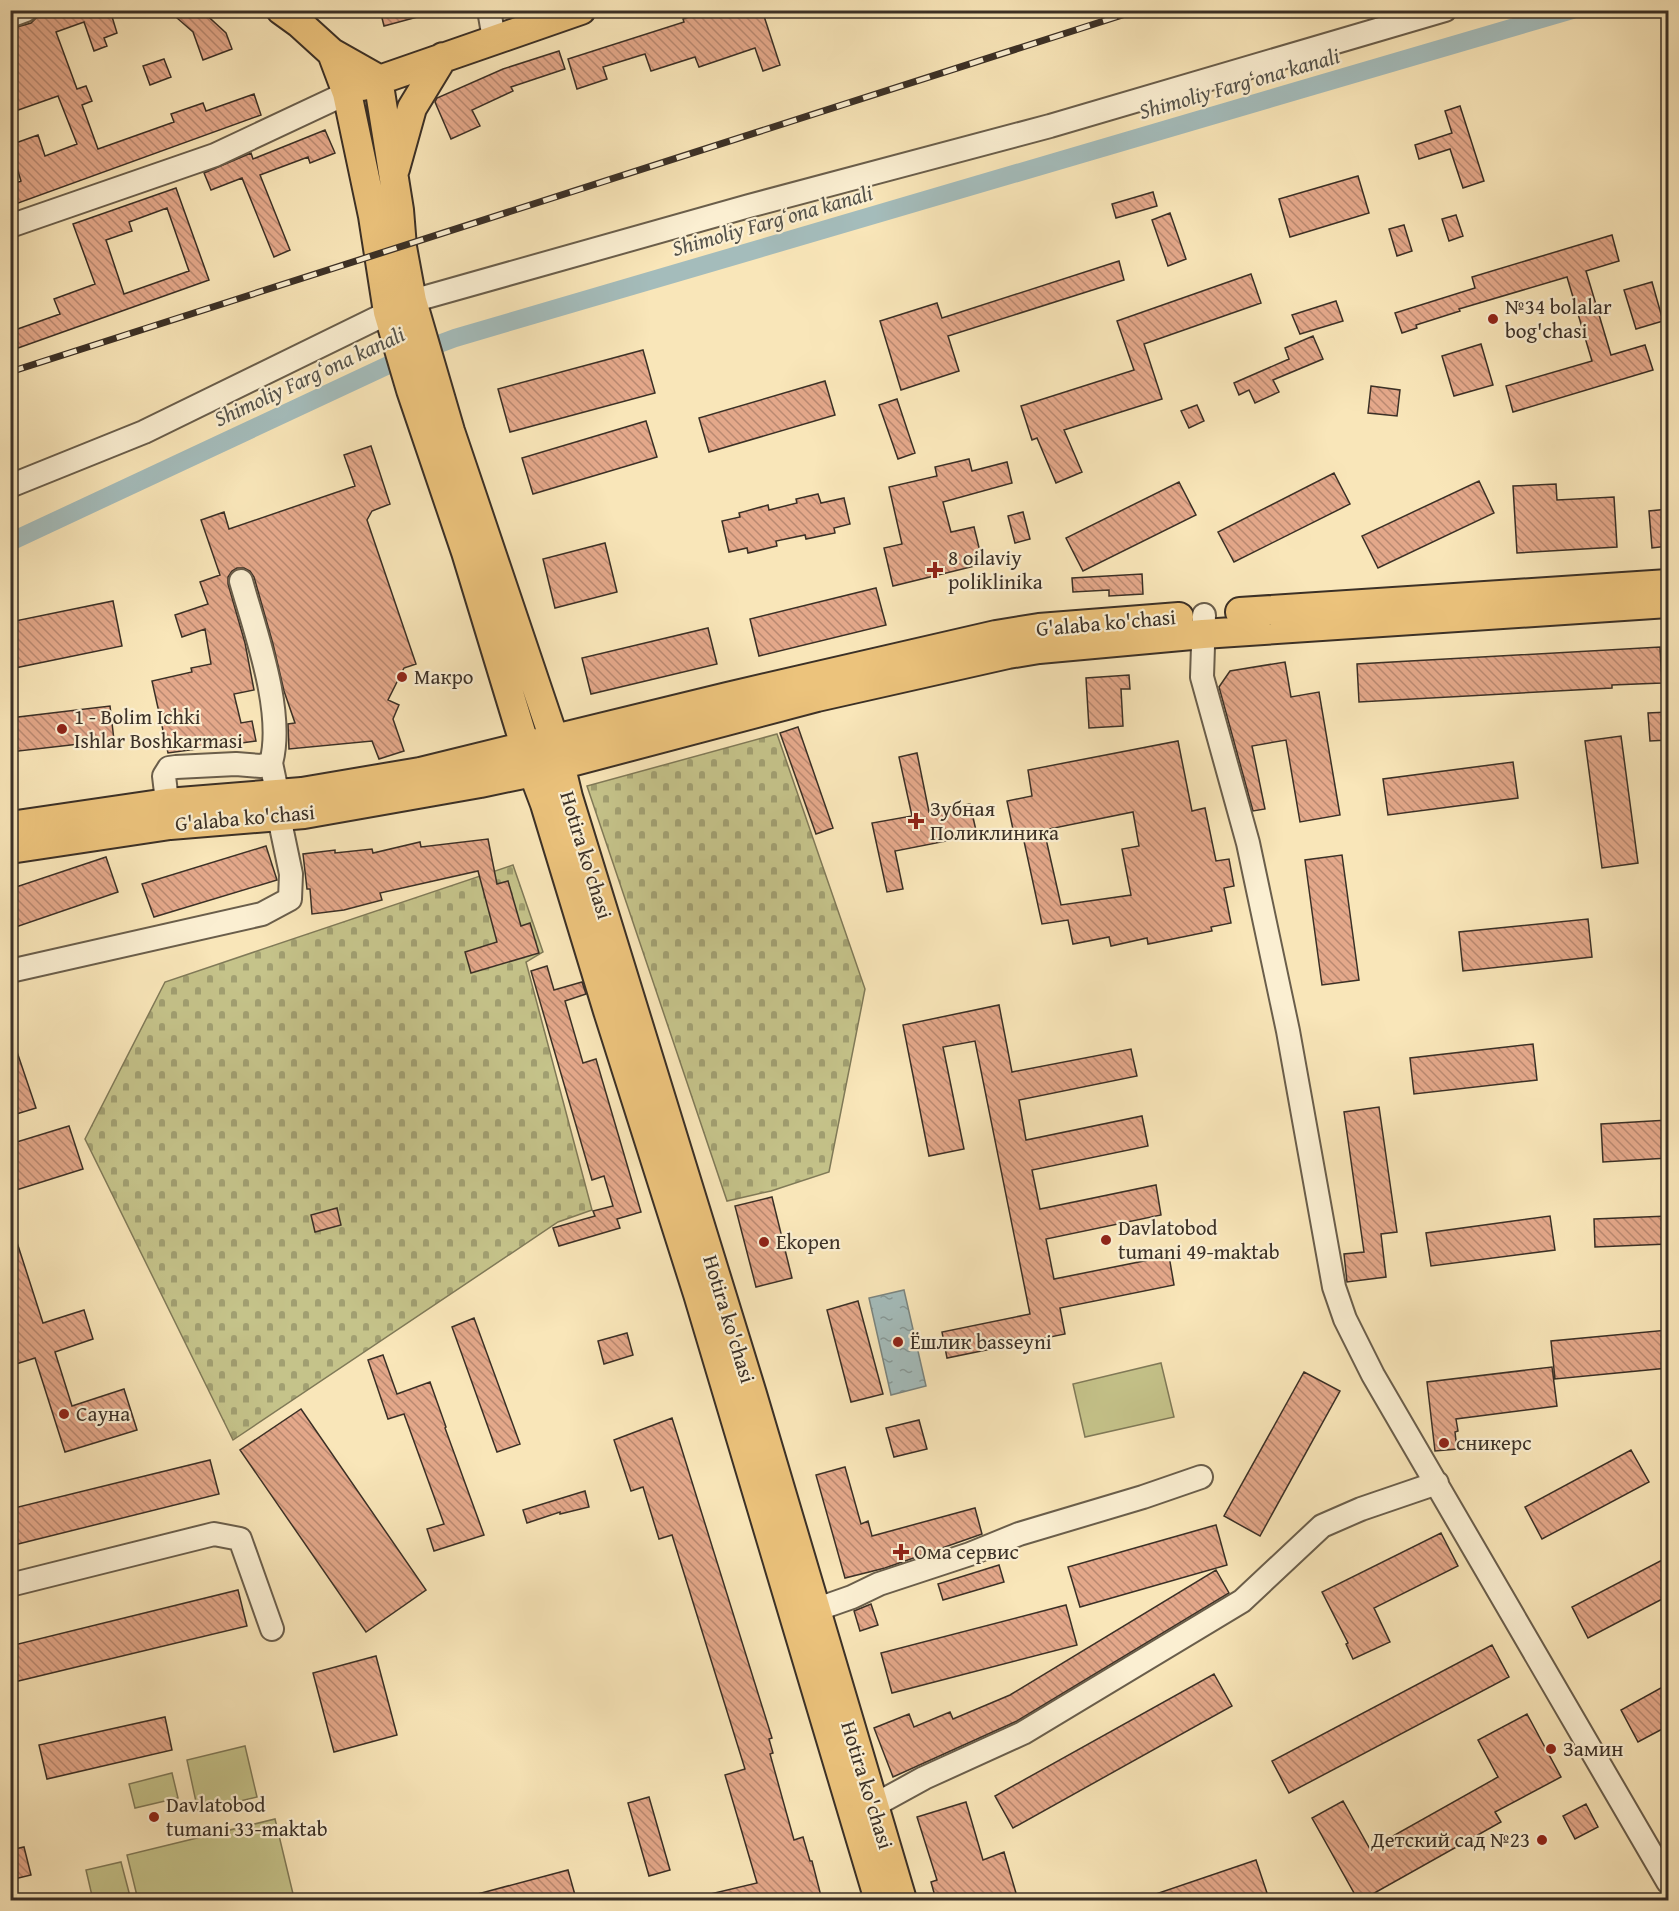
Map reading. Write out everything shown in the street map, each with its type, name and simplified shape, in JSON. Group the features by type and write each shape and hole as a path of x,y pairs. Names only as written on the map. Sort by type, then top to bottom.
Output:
{"main road":[{"path":"281,10 332,52 378,79"},
{"path":"347,93 378,79 581,10"},
{"path":"332,52 347,93 373,216 423,388"},
{"path":"393,180 412,108 443,57"},
{"path":"378,79 399,210 402,247 400,306"},
{"name":"Hotira ko'chasi","path":"423,388 489,552 557,752 568,797 752,1394 815,1610 816,1651 879,1900"},
{"name":"Hotira ko'chasi","path":"423,388 469,562 608,1011 698,1294 816,1651 873,1806 902,1900"},
{"name":"G'alaba ko'chasi","path":"10,826 279,806 477,772 557,752 1008,654 1203,625 1668,584"},
{"name":"G'alaba ko'chasi","path":"1203,625 1668,603"},
{"name":"G'alaba ko'chasi","path":"10,849 169,814"}],"street":[{"path":"10,16 26,10"},
{"path":"489,10 494,39"},
{"path":"10,486 144,432 400,306 749,206 1050,126 1445,10"},
{"path":"10,226 215,155 347,93"},
{"path":"10,971 262,914 291,899 291,874 271,763 275,747 274,707 241,581"},
{"path":"1203,625 1202,677 1248,843 1286,1019 1334,1287 1345,1319 1373,1375 1668,1882"},
{"path":"169,814 164,776 169,768 236,764 261,766 271,763"},
{"path":"815,1610 852,1597 879,1584 970,1554 1019,1534 1201,1477"},
{"path":"873,1806 924,1778 1023,1733 1242,1601 1322,1526 1361,1509 1437,1483"},
{"path":"10,1585 214,1534 240,1539 272,1629"}],"green space":[{"path":"777,734 865,989 829,1172 771,1191 727,1201 587,786"},
{"path":"513,865 543,952 526,962 592,1210 558,1222 233,1440 85,1139 165,982"},
{"path":"1161,1363 1174,1417 1085,1437 1073,1384"},
{"path":"245,1746 257,1797 198,1811 187,1760"},
{"path":"172,1773 178,1798 135,1808 129,1784"},
{"path":"275,1819 294,1898 286,1900 138,1900 127,1855"},
{"path":"121,1862 131,1900 93,1900 86,1870"}],"water":[{"name":"Ёшлик basseyni","path":"904,1290 926,1386 891,1395 869,1298"}],"building":[{"path":"52,10 110,10 117,33 104,38 107,46 94,51 84,22 56,32 77,89 86,86 92,101 82,105 98,149 174,122 171,114 203,103 206,111 254,94 261,115 10,206 10,185 21,181 10,145 38,135 45,156 77,144 58,96 10,113 10,29 31,23 38,16"},
{"path":"183,10 201,10 226,33 232,49 203,60 193,32 177,18"},
{"path":"380,10 425,10 425,15 384,26"},
{"path":"710,10 762,10 780,65 763,71 755,48 699,67 695,57 651,71 645,54 603,67 607,79 577,89 568,59 684,22 683,19"},
{"path":"559,51 565,69 511,87 513,91 472,110 480,126 451,139 435,102 437,98 503,69"},
{"path":"164,59 171,77 150,85 143,66"},
{"path":"1460,106 1484,181 1463,188 1450,149 1419,159 1415,145 1452,133 1445,111"},
{"path":"325,130 335,153 310,163 308,157 260,175 290,250 274,257 242,178 211,190 204,173 251,153 253,159"},
{"path":"1358,176 1369,213 1290,237 1279,199"},
{"path":"176,188 209,280 18,348 12,331 60,314 54,299 95,284 73,224","holes":["167,208 189,271 124,294 106,240 132,231 129,222"]},
{"path":"1153,192 1157,206 1116,218 1112,204"},
{"path":"1170,213 1186,259 1168,266 1152,220"},
{"path":"1456,215 1463,236 1449,241 1442,219"},
{"path":"1404,225 1412,251 1397,256 1389,229"},
{"path":"1612,235 1619,261 1586,271 1611,355 1645,345 1653,370 1513,412 1506,386 1592,361 1567,277 1459,309 1460,311 1416,325 1417,328 1402,333 1395,313 1475,288 1472,277"},
{"path":"1119,261 1124,280 948,336 959,371 901,390 880,321 937,303 942,318"},
{"path":"1251,274 1261,303 1144,344 1162,399 1064,430 1082,472 1056,483 1037,438 1032,440 1021,406 1134,370 1117,321"},
{"path":"1652,282 1663,321 1636,329 1624,290"},
{"path":"1336,301 1343,321 1300,334 1292,315"},
{"path":"1313,336 1323,359 1273,380 1279,392 1255,403 1249,390 1239,395 1234,383 1289,359 1285,348"},
{"path":"1481,344 1493,385 1454,396 1442,356"},
{"path":"643,350 655,393 510,432 498,389"},
{"path":"825,381 835,415 709,452 699,418"},
{"path":"1371,386 1400,390 1397,416 1368,413"},
{"path":"897,399 915,453 898,459 879,405"},
{"path":"1197,405 1204,421 1189,428 1181,411"},
{"path":"646,421 657,457 533,494 522,458"},
{"path":"371,446 390,504 372,511 367,520 416,664 404,668 388,700 399,705 393,719 404,751 379,759 372,741 289,749 288,724 295,723 284,691 254,577 250,571 237,568 228,577 228,584 245,643 254,690 234,694 241,723 252,721 256,741 168,753 152,681 192,672 191,668 211,664 205,629 182,637 175,615 208,604 200,582 220,575 201,520 224,512 229,529 355,486 344,455"},
{"path":"969,459 972,471 1007,462 1012,483 943,502 951,532 974,527 983,564 893,586 884,548 902,544 889,487 937,476 935,467"},
{"path":"1334,473 1350,504 1234,562 1218,532"},
{"path":"1479,481 1494,513 1378,568 1362,536"},
{"path":"1179,482 1196,515 1083,571 1066,538"},
{"path":"1556,484 1557,500 1614,497 1617,547 1517,553 1513,486"},
{"path":"818,494 821,503 844,498 850,524 834,528 835,533 806,539 805,535 776,541 777,546 748,553 747,548 729,552 722,521 740,517 739,513 768,505 769,510 797,503 796,499"},
{"path":"1668,509 1668,546 1652,548 1649,511"},
{"path":"1023,512 1030,539 1015,543 1008,516"},
{"path":"605,543 617,592 555,608 543,559"},
{"path":"1142,574 1143,594 1109,596 1109,590 1073,592 1072,578"},
{"path":"876,588 886,625 759,656 750,619"},
{"path":"113,601 122,646 10,669 10,622"},
{"path":"708,628 717,664 591,694 582,658"},
{"path":"1660,647 1662,683 1612,685 1612,688 1359,702 1357,664"},
{"path":"1285,662 1291,697 1319,692 1340,815 1300,822 1286,740 1252,746 1265,809 1253,811 1219,687 1230,671"},
{"path":"1129,675 1130,689 1121,689 1123,726 1089,728 1086,678"},
{"name":"1 - Bolim Ichki Ishlar Boshkarmasi","path":"110,706 114,740 10,752 10,718"},
{"path":"1668,712 1668,740 1650,741 1648,713"},
{"path":"798,727 833,828 816,834 780,733"},
{"path":"1621,736 1638,863 1602,868 1585,741"},
{"path":"1178,741 1192,811 1205,808 1216,861 1229,859 1234,886 1224,888 1231,923 1211,927 1212,931 1148,944 1147,938 1111,946 1109,937 1073,944 1068,920 1042,924 1022,832 1014,834 1007,801 1032,796 1028,770","holes":["1133,812 1139,846 1122,849 1131,895 1061,905 1044,830"]},
{"path":"917,753 929,812 970,804 977,835 895,851 903,889 887,892 872,823 912,816 899,757"},
{"path":"1513,762 1518,798 1388,815 1383,779"},
{"path":"488,839 497,884 508,881 521,926 530,923 539,953 471,973 465,952 497,942 478,871 380,893 382,900 344,910 312,914 303,854 372,849 373,853 420,842 421,847"},
{"path":"266,846 277,880 154,917 142,884"},
{"path":"1342,855 1359,980 1322,985 1305,860"},
{"path":"106,857 118,892 10,929 10,889"},
{"path":"1588,919 1592,957 1463,971 1459,932"},
{"path":"547,966 554,990 582,982 586,994 565,1001 583,1063 596,1059 641,1212 617,1219 620,1228 559,1246 553,1228 595,1216 593,1211 613,1206 604,1176 592,1180 531,971"},
{"path":"999,1005 1012,1072 1131,1049 1137,1076 1019,1100 1026,1140 1142,1116 1148,1146 1032,1170 1040,1209 1156,1185 1161,1215 1046,1239 1054,1279 1169,1256 1174,1285 1060,1308 1065,1334 947,1358 942,1332 1030,1314 975,1041 943,1047 964,1149 929,1156 903,1025"},
{"path":"10,1040 13,1040 36,1108 10,1116"},
{"path":"1533,1044 1537,1080 1414,1094 1410,1058"},
{"path":"1379,1107 1397,1232 1381,1234 1386,1277 1347,1282 1344,1254 1364,1252 1344,1112"},
{"path":"1668,1120 1668,1158 1603,1162 1601,1124"},
{"path":"69,1126 83,1169 10,1192 10,1144"},
{"name":"Ekopen","path":"772,1197 792,1278 756,1287 735,1206"},
{"path":"337,1208 341,1225 315,1232 311,1215"},
{"path":"1550,1216 1555,1250 1431,1266 1426,1233"},
{"path":"1668,1216 1668,1244 1595,1247 1594,1219"},
{"path":"13,1230 43,1323 84,1310 93,1339 55,1352 72,1406 124,1389 137,1430 65,1452 35,1358 10,1366 10,1231"},
{"path":"858,1301 883,1394 851,1402 827,1310"},
{"path":"474,1318 520,1444 497,1452 452,1327"},
{"path":"1668,1330 1668,1368 1555,1379 1551,1341"},
{"path":"627,1333 633,1355 604,1364 598,1341"},
{"path":"383,1355 397,1394 430,1382 484,1535 434,1551 427,1529 444,1524 404,1414 388,1419 368,1360"},
{"path":"1552,1367 1557,1406 1456,1419 1457,1449 1435,1451 1427,1382"},
{"path":"1304,1372 1340,1391 1260,1536 1224,1516"},
{"path":"301,1409 426,1590 366,1632 240,1450"},
{"path":"672,1418 772,1738 769,1739 773,1753 770,1754 794,1840 803,1837 822,1900 782,1900 781,1897 767,1900 707,1900 706,1895 757,1883 725,1775 745,1769 672,1535 659,1539 643,1487 631,1491 614,1440"},
{"path":"919,1420 927,1449 894,1457 886,1428"},
{"path":"1631,1450 1649,1482 1542,1539 1525,1507"},
{"path":"210,1460 219,1494 10,1546 10,1509"},
{"path":"845,1467 861,1524 868,1521 872,1536 975,1508 982,1534 885,1568 845,1578 816,1475"},
{"path":"585,1491 589,1507 560,1514 560,1512 527,1523 523,1510"},
{"path":"1216,1525 1227,1565 1080,1607 1068,1567"},
{"path":"1441,1533 1458,1566 1374,1608 1390,1642 1353,1659 1346,1644 1348,1643 1322,1592"},
{"path":"1668,1557 1668,1596 1588,1638 1572,1607"},
{"path":"999,1565 1004,1582 943,1600 938,1584"},
{"path":"1216,1570 1229,1593 1017,1721 893,1777 874,1728 909,1714 914,1727 950,1712 953,1719 1010,1695"},
{"path":"238,1590 247,1626 10,1683 10,1646"},
{"path":"871,1604 878,1625 860,1631 854,1611"},
{"path":"1066,1605 1077,1645 892,1693 881,1653"},
{"path":"1492,1645 1509,1677 1289,1793 1272,1761"},
{"path":"376,1656 397,1735 334,1752 313,1673"},
{"path":"1214,1674 1232,1706 1013,1828 995,1796"},
{"path":"1668,1684 1668,1726 1638,1742 1621,1710"},
{"path":"1527,1714 1561,1777 1495,1812 1501,1822 1362,1900 1358,1900 1312,1818 1343,1801 1370,1849 1498,1777 1478,1740"},
{"path":"165,1717 172,1750 47,1779 39,1745"},
{"path":"649,1797 670,1870 649,1876 628,1803"},
{"path":"966,1802 983,1860 1004,1852 1018,1900 936,1900 931,1882 937,1880 917,1817"},
{"path":"1586,1804 1598,1827 1575,1839 1563,1816"},
{"path":"24,1847 31,1875 10,1880 10,1850"},
{"path":"1256,1860 1268,1896 1256,1900 1144,1900 1144,1898"},
{"path":"568,1870 575,1895 556,1900 471,1900 470,1896"}],"waterway":[{"name":"Shimoliy Fargʻona kanali","path":"10,542 412,354 455,338 1572,10"}],"railway":[{"path":"10,372 1138,10"}],"place":[{"name":"№34 bolalar bog'chasi","path":"1493,319"},
{"name":"8 oilaviy poliklinika","path":"935,570"},
{"name":"Макро","path":"402,677"},
{"name":"1 - Bolim Ichki Ishlar Boshkarmasi","path":"62,729"},
{"name":"Зубная Поликлиника","path":"916,821"},
{"name":"Davlatobod tumani 49-maktab","path":"1106,1240"},
{"name":"Ekopen","path":"764,1242"},
{"name":"Ёшлик basseyni","path":"898,1342"},
{"name":"Сауна","path":"64,1414"},
{"name":"сникерс","path":"1444,1443"},
{"name":"Ома сервис","path":"901,1552"},
{"name":"Замин","path":"1551,1749"},
{"name":"Davlatobod tumani 33-maktab","path":"154,1817"},
{"name":"Детский сад №23","path":"1542,1840"}]}
